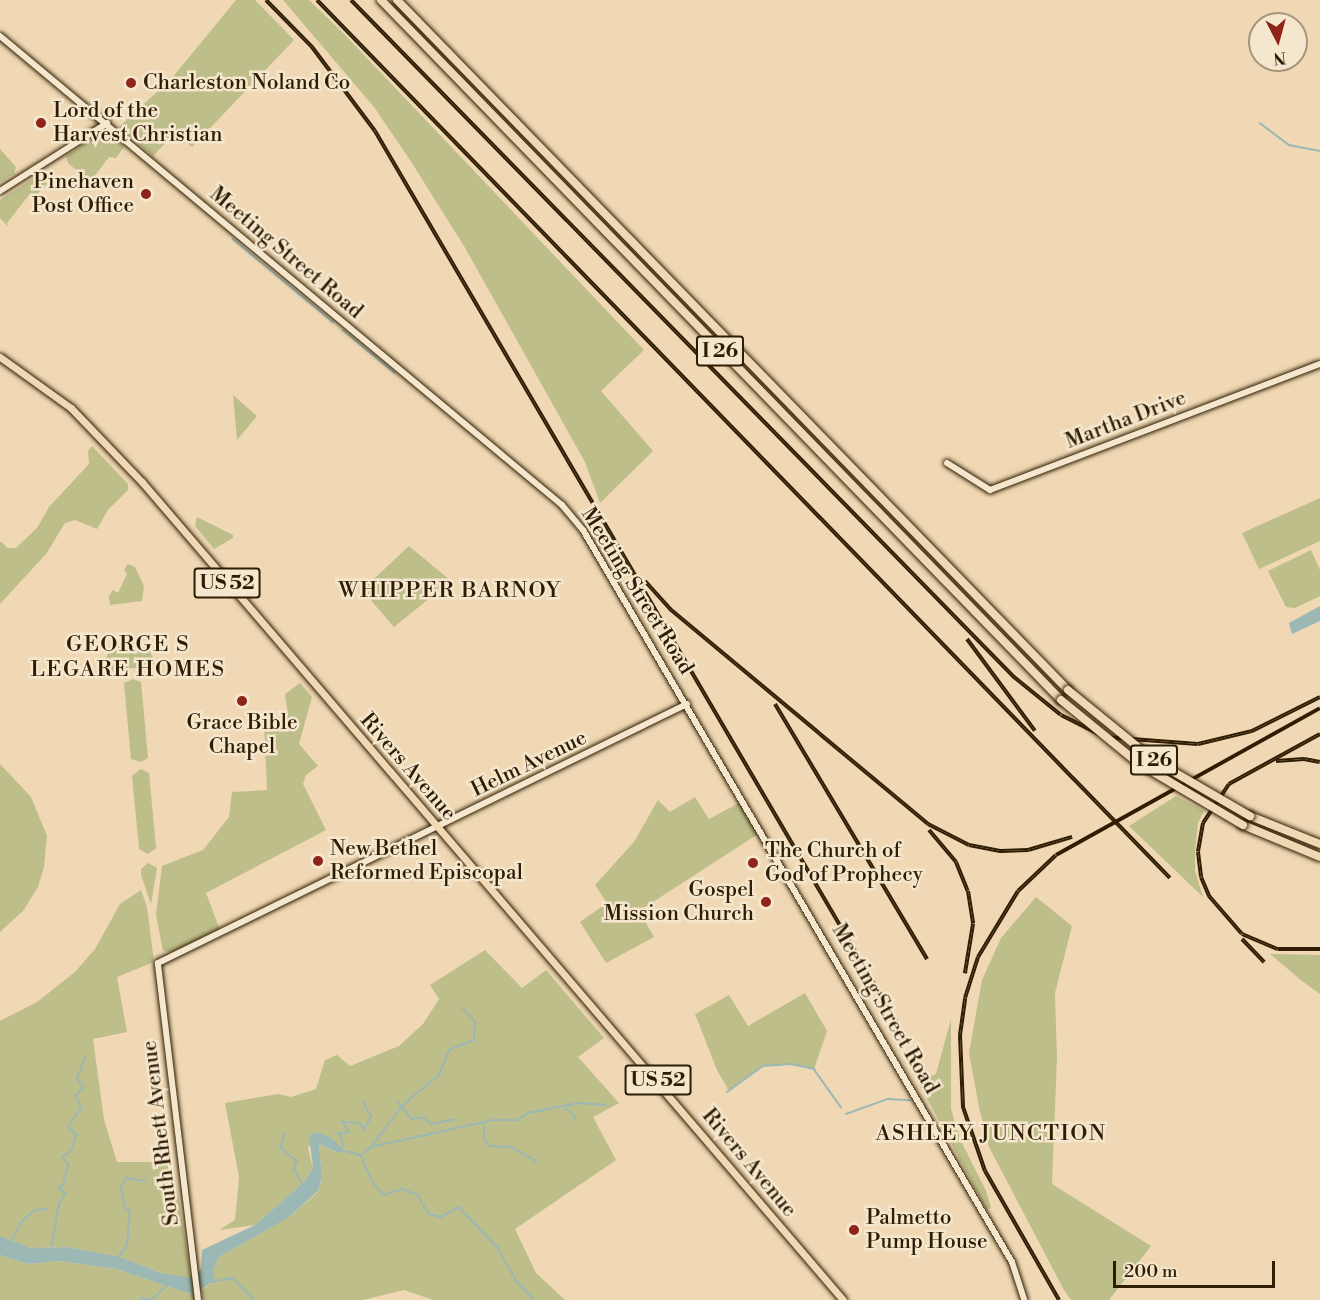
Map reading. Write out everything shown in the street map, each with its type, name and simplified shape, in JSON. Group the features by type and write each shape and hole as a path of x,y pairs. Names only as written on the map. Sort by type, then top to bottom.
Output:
{"highway":[{"name":"I 26","path":"381,0 1061,700 1138,763 1243,825 1320,857"},
{"name":"I 26","path":"397,0 1068,690 1155,760 1250,816 1320,844"},
{"path":"402,0 436,41"}],"main road":[{"name":"Rivers Avenue","path":"0,357 71,408 142,482 843,1300"}],"street":[{"name":"Meeting Street Road","path":"0,36 562,505 583,530 1012,1262 1024,1300"},
{"path":"0,191 107,123"},
{"name":"Martha Drive","path":"947,464 990,490 1320,364"},
{"name":"Helm Avenue","path":"158,963 687,704"},
{"name":"South Rhett Avenue","path":"158,963 198,1296"}],"green space":[{"path":"236,0 255,0 294,40 192,147 175,133 153,156 119,127 172,78"},
{"path":"283,0 309,0 644,350 601,391 653,451 600,503 585,462 464,246 410,160 374,107"},
{"path":"103,131 111,132 124,147 116,158 109,157 90,182 68,163 66,156"},
{"path":"0,149 16,167 14,174 0,182"},
{"path":"42,173 47,184 34,197 29,195 7,223 9,227 0,218 0,200"},
{"path":"233,395 257,416 237,440"},
{"path":"92,446 128,484 128,490 108,510 97,529 75,520 65,523 46,554 0,604 0,541 8,548 16,548 37,528 49,507 89,464 88,451"},
{"path":"1320,498 1320,541 1259,569 1242,533"},
{"path":"197,517 233,535 233,538 214,549 195,526"},
{"path":"409,546 451,581 394,627 362,590"},
{"path":"1311,550 1320,570 1320,596 1295,608 1286,607 1268,571"},
{"path":"128,564 135,567 144,586 142,601 110,605 109,596 113,590 118,593 127,574 124,570"},
{"path":"134,640 148,646 156,665 106,672 104,662 110,649"},
{"path":"133,679 141,682 148,758 141,762 131,759 124,683"},
{"path":"300,683 312,697 299,744 318,766 306,775 303,784 326,830 206,893 220,930 173,952 163,951 156,915 162,866 203,850 229,817 232,792 267,790 264,719 288,716 285,694"},
{"path":"0,764 31,797 47,836 44,867 38,887 23,911 0,932"},
{"path":"141,769 149,773 156,848 148,854 139,849 132,776"},
{"path":"1176,796 1204,811 1198,823 1195,851 1195,871 1203,897 1129,826"},
{"path":"695,797 709,819 739,803 758,834 639,911 654,937 606,963 580,922 607,903 595,885 634,842 658,800 670,812"},
{"path":"148,863 157,868 151,904 141,875 141,869"},
{"path":"141,890 147,907 154,962 117,977 127,1032 93,1039 104,1120 117,1162 173,1162 191,1278 161,1273 120,1257 68,1247 31,1248 0,1236 0,1021 37,1002 75,972 95,949 120,904"},
{"path":"1036,897 1072,926 1055,993 1057,1057 1052,1184 1151,1246 1109,1300 1071,1300 1064,1290 989,1147 969,1053 982,980 1001,938"},
{"path":"485,950 522,988 546,970 604,1038 578,1057 619,1103 593,1117 616,1160 515,1229 536,1273 565,1300 433,1300 404,1290 363,1300 203,1300 202,1290 215,1280 213,1270 219,1257 288,1218 318,1192 322,1177 319,1144 339,1153 318,1132 308,1148 313,1168 305,1181 255,1225 219,1230 235,1220 239,1177 225,1103 278,1094 291,1097 316,1089 325,1060 337,1055 350,1066 399,1046 423,1024 439,999 430,985"},
{"path":"1270,954 1320,955 1320,994 1302,981"},
{"path":"805,993 827,1031 814,1069 791,1064 763,1066 729,1091 717,1070 695,1014 729,995 748,1026"},
{"path":"951,1019 951,1109 960,1139 986,1191 991,1207 987,1210 918,1082 936,1074"},
{"path":"0,1255 28,1264 59,1261 116,1269 188,1293 194,1292 195,1300 0,1300"}],"water":[{"path":"1320,606 1320,621 1292,634 1289,623"},
{"path":"317,1132 332,1138 343,1150 339,1153 319,1144 322,1177 318,1191 288,1218 219,1257 213,1270 215,1280 202,1289 188,1293 116,1269 59,1261 28,1264 0,1255 0,1236 31,1248 68,1247 120,1257 161,1273 193,1278 201,1269 202,1250 255,1225 305,1181 313,1168 309,1136"}],"waterway":[{"path":"1260,123 1289,145 1320,151"},
{"path":"233,239 333,322"},
{"path":"343,330 395,373"},
{"path":"371,1147 403,1105 439,1075 449,1050 474,1040 475,1022 462,1008"},
{"path":"52,1246 59,1204 65,1194 58,1188 63,1186 68,1164 62,1157 72,1150 76,1135 68,1127 81,1108 76,1096 83,1087 77,1079 85,1057"},
{"path":"727,1092 763,1066 791,1064 814,1069 841,1107"},
{"path":"846,1114 888,1099 910,1100"},
{"path":"341,1149 343,1143 339,1134 349,1132 342,1122 359,1123 364,1129 371,1117 363,1102"},
{"path":"398,1102 412,1119 422,1117 432,1124 455,1119"},
{"path":"363,1154 371,1147 494,1120 517,1120 528,1113 578,1103 605,1105"},
{"path":"565,1108 575,1115 575,1120"},
{"path":"484,1123 485,1139 490,1146 511,1147 536,1161"},
{"path":"285,1134 281,1148 297,1161 294,1169 302,1183"},
{"path":"341,1150 361,1155 372,1181 384,1195 403,1189 418,1195 429,1214 441,1217 459,1207 498,1248 516,1281 535,1300"},
{"path":"118,1258 127,1245 130,1212 125,1208 121,1187 126,1178 146,1181"},
{"path":"12,1240 22,1221 35,1210 46,1209"},
{"path":"211,1282 233,1278 254,1300"},
{"path":"141,1298 152,1300 167,1285"}],"railway":[{"path":"266,0 312,47 375,131 897,1023"},
{"path":"317,0 1170,878"},
{"path":"351,0 1014,677 1061,715 1105,737 1198,744 1252,731 1320,697"},
{"path":"645,581 670,609 928,824 969,845 1001,851 1028,850 1072,837"},
{"path":"967,639 1035,731"},
{"path":"775,704 927,959"},
{"path":"1059,1300 985,1171 963,1107 960,1035 965,998 978,957 1018,891 1056,855 1320,708"},
{"path":"1320,734 1229,784 1203,823 1198,852 1201,877 1209,896 1242,934 1278,949 1320,949"},
{"path":"1276,761 1304,759 1320,762"},
{"path":"929,830 956,862 968,891 973,924 965,973"},
{"path":"1242,939 1264,962"}],"place":[{"name":"Charleston Noland Co","path":"131,83"},
{"name":"Lord of the Harvest Christian","path":"41,123"},
{"name":"Pinehaven Post Office","path":"146,194"},
{"name":"Grace Bible Chapel","path":"242,701"},
{"name":"New Bethel Reformed Episcopal","path":"318,861"},
{"name":"The Church of God of Prophecy","path":"753,863"},
{"name":"Gospel Mission Church","path":"766,902"},
{"name":"Palmetto Pump House","path":"854,1230"}],"district":[{"name":"WHIPPER BARNOY","path":"450,591"},
{"name":"GEORGE S LEGARE HOMES","path":"128,656"},
{"name":"ASHLEY JUNCTION","path":"991,1134"}]}
